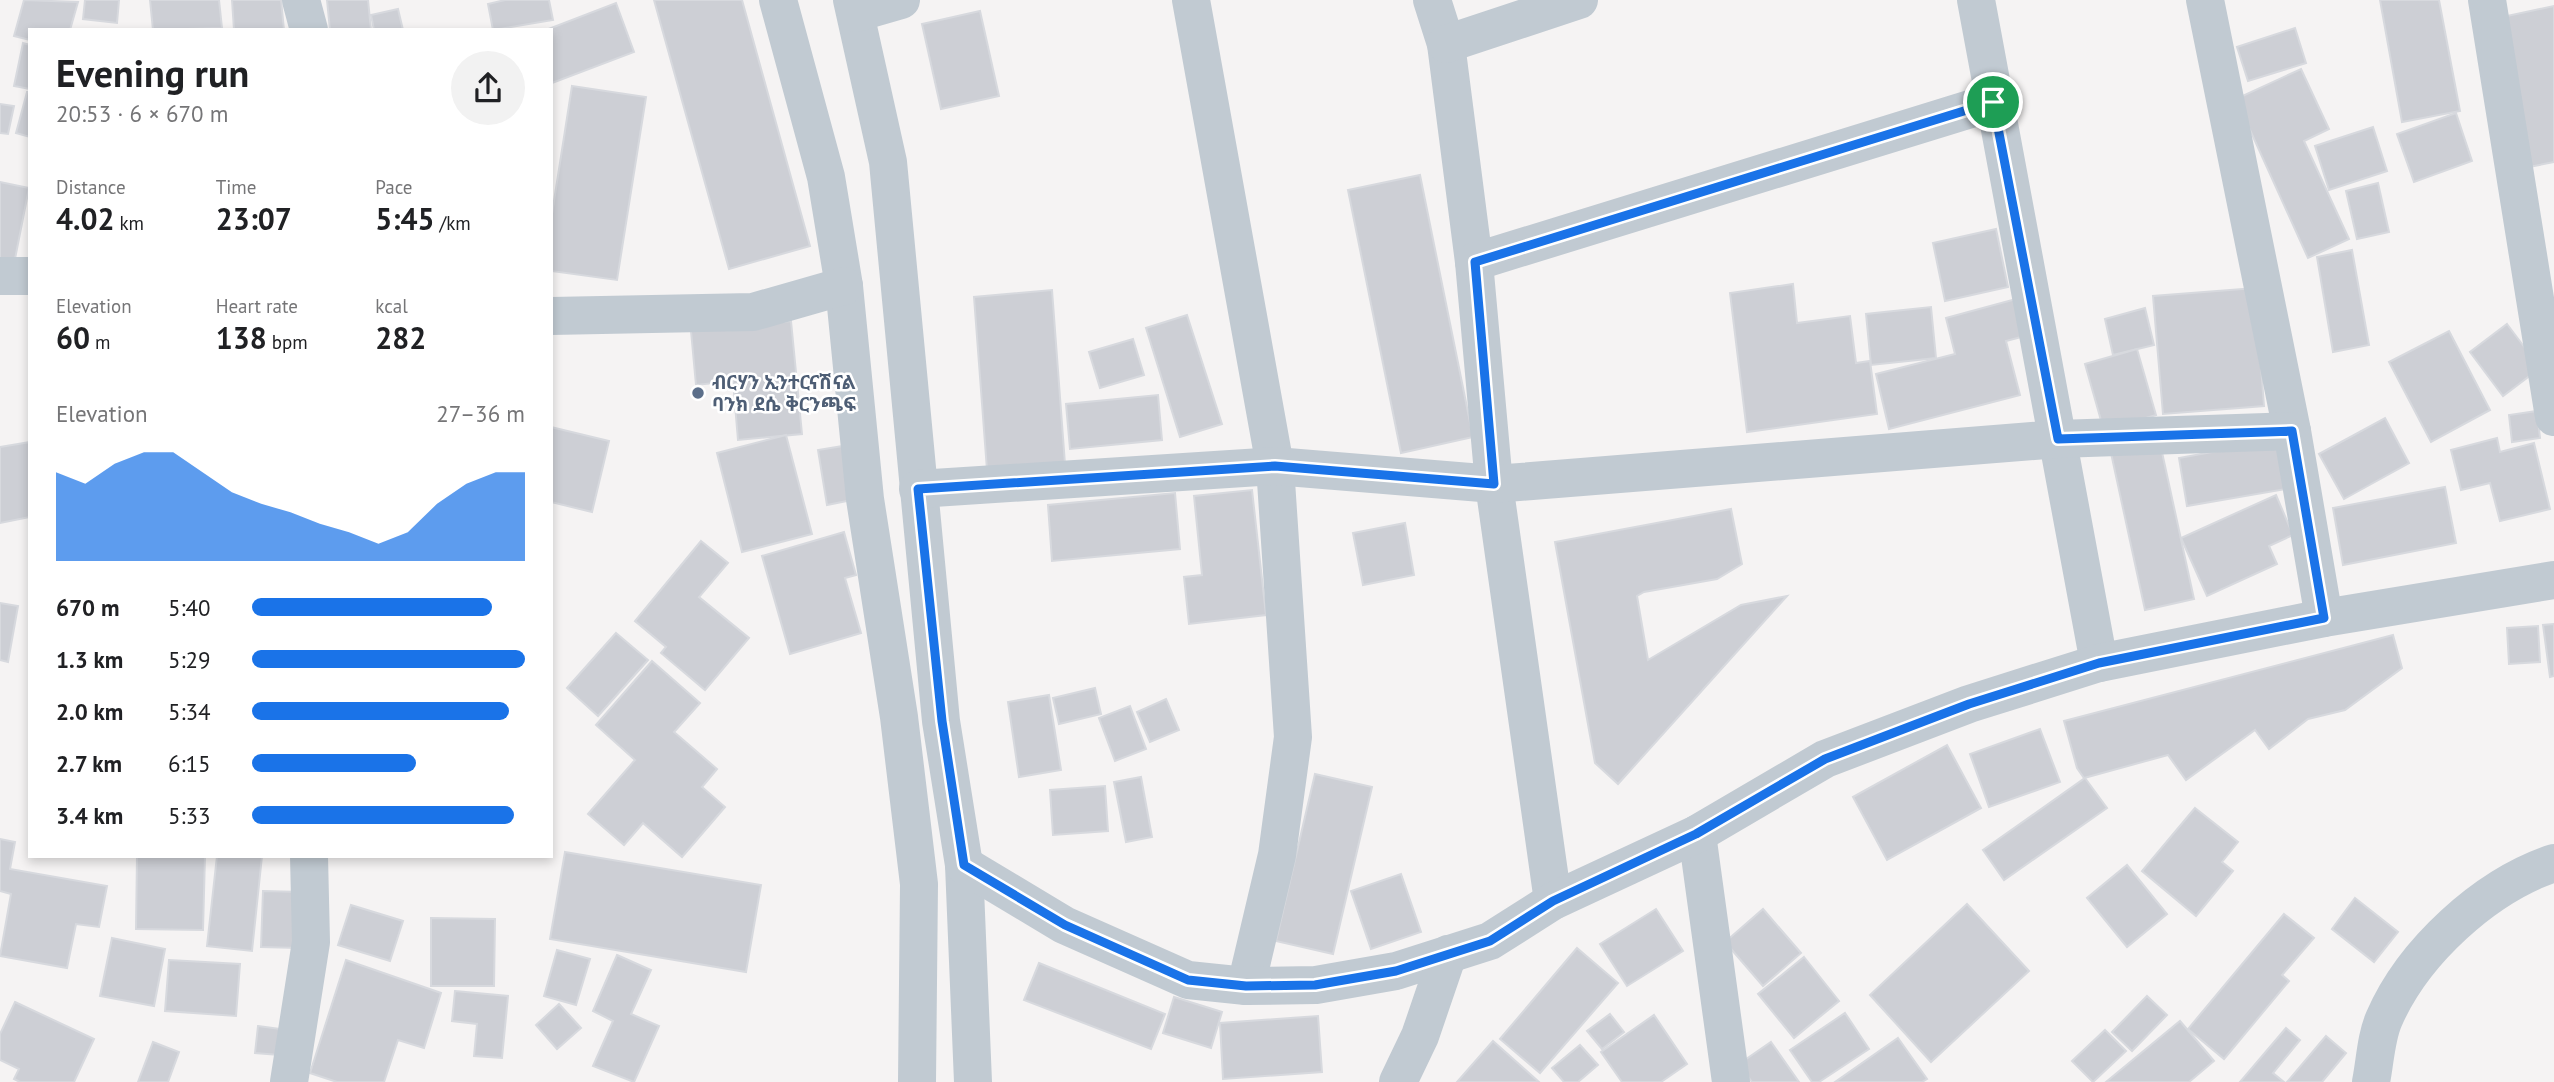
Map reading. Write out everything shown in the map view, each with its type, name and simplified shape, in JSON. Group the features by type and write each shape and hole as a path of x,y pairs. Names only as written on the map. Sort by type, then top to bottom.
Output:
{"street":[{"path":"301,0 308,28"},
{"path":"778,0 826,177 844,286 865,499 899,717 919,884 917,1082"},
{"path":"901,0 854,6 888,162 942,721 964,865 973,1082"},
{"path":"1191,0 1275,466 1293,737 1276,855 1246,986"},
{"path":"1432,0 1446,44 1475,262 1494,484 1553,901"},
{"path":"1446,44 1579,0"},
{"path":"1976,0 2099,663"},
{"path":"2205,0 2292,431 2324,618"},
{"path":"2487,0 2554,417"},
{"path":"1475,262 1993,102"},
{"path":"0,276 28,276"},
{"path":"553,316 753,312 844,286"},
{"path":"918,489 1275,466 1494,484 2058,439 2292,431"},
{"path":"964,865 1065,925 1188,980 1246,986 1315,985 1396,971 1490,941 1553,901 1696,834 1825,759 1969,704 2099,663 2324,618 2554,580"},
{"path":"1696,834 1731,1082"},
{"path":"289,1082 311,942 309,858"},
{"path":"2371,1082 2383,1021 2401,986 2473,906 2539,868 2554,863"},
{"path":"1398,1082 1420,1036 1448,954"}],"building":[{"path":"24,0 78,2 71,28 28,28 28,40 14,36"},
{"path":"85,0 119,0 117,23 83,19"},
{"path":"150,0 219,0 222,28 153,28"},
{"path":"232,0 281,0 284,28 234,28"},
{"path":"327,0 368,0 371,28 330,28"},
{"path":"505,0 549,0 553,20 493,28 488,4"},
{"path":"654,0 742,0 810,246 729,269"},
{"path":"2380,0 2439,0 2460,111 2402,122"},
{"path":"616,3 634,52 553,83 551,28"},
{"path":"2554,6 2554,162 2524,168 2493,19"},
{"path":"398,9 403,28 374,28 371,15"},
{"path":"980,11 999,96 941,109 922,24"},
{"path":"2295,28 2306,63 2248,81 2237,47"},
{"path":"23,43 28,44 28,89 14,86"},
{"path":"2301,69 2329,129 2304,141 2349,239 2308,258 2236,99"},
{"path":"572,86 646,97 617,280 553,271 553,207"},
{"path":"27,92 28,92 28,136 16,133"},
{"path":"0,104 14,106 8,134 0,133"},
{"path":"2456,113 2472,161 2414,182 2397,134"},
{"path":"2373,127 2387,171 2329,190 2315,146"},
{"path":"1420,175 1473,437 1401,453 1348,190"},
{"path":"0,182 28,188 28,193 14,264 0,261"},
{"path":"2378,183 2389,232 2357,239 2346,191"},
{"path":"1996,229 2008,287 1945,301 1933,243"},
{"path":"2352,250 2369,345 2333,352 2317,257"},
{"path":"1793,284 1797,323 1850,316 1856,363 1870,361 1877,414 1747,432 1730,293"},
{"path":"2255,288 2264,406 2163,414 2153,296"},
{"path":"1052,290 1065,464 987,470 974,297"},
{"path":"2016,299 2025,336 2006,341 2020,395 1889,429 1876,374 1955,354 1946,318"},
{"path":"1931,307 1936,358 1871,365 1866,314"},
{"path":"2145,308 2154,345 2113,355 2105,319"},
{"path":"1187,315 1222,424 1180,437 1146,328"},
{"path":"791,321 802,434 738,440 733,381 696,385 691,331"},
{"path":"2507,324 2540,368 2503,396 2470,352"},
{"path":"2449,331 2490,410 2431,442 2389,362"},
{"path":"1133,339 1144,375 1100,388 1089,352"},
{"path":"2137,349 2156,415 2104,431 2085,364"},
{"path":"1158,395 1162,440 1070,449 1066,404"},
{"path":"2537,411 2540,438 2512,442 2509,415"},
{"path":"2385,418 2409,463 2344,499 2319,454"},
{"path":"553,427 609,441 592,512 553,502"},
{"path":"786,435 812,534 742,552 717,453"},
{"path":"2497,438 2500,452 2534,443 2550,509 2500,521 2490,483 2461,490 2451,450"},
{"path":"2278,440 2286,489 2187,506 2179,458"},
{"path":"28,442 28,517 0,523 0,447"},
{"path":"2160,443 2194,599 2145,610 2111,453"},
{"path":"849,445 857,499 827,505 818,450"},
{"path":"2445,487 2456,543 2343,565 2333,508"},
{"path":"1252,490 1266,615 1189,624 1184,577 1202,575 1194,496"},
{"path":"1175,493 1180,549 1052,561 1048,505"},
{"path":"2276,495 2293,535 2269,546 2277,564 2207,596 2181,538"},
{"path":"1731,509 1742,564 1717,579 1644,592 1637,596 1648,660 1741,605 1787,596 1618,784 1595,763 1555,542"},
{"path":"1405,523 1414,575 1363,585 1353,533"},
{"path":"844,532 856,575 845,578 861,633 790,654 762,556"},
{"path":"701,541 728,563 699,597 749,638 705,690 661,653 666,647 635,621"},
{"path":"0,603 18,606 8,662 0,660"},
{"path":"2554,624 2554,676 2550,677 2543,625"},
{"path":"2538,626 2540,662 2509,664 2507,628"},
{"path":"616,633 648,660 598,716 567,688"},
{"path":"2393,635 2402,668 2345,710 2308,719 2269,749 2255,730 2186,780 2168,755 2084,778 2077,768 2064,721"},
{"path":"652,661 700,703 674,732 717,769 702,787 725,807 682,857 643,823 624,845 588,814 635,760 596,725"},
{"path":"1095,688 1101,714 1059,724 1053,698"},
{"path":"1049,695 1061,770 1019,777 1008,702"},
{"path":"1166,699 1179,730 1150,742 1137,712"},
{"path":"1130,706 1146,749 1115,761 1099,718"},
{"path":"2040,729 2060,782 1989,807 1970,754"},
{"path":"1947,745 1981,808 1887,860 1853,797"},
{"path":"1315,774 1372,787 1333,954 1276,941"},
{"path":"1141,777 1152,837 1126,842 1114,782"},
{"path":"2085,778 2107,808 2004,880 1983,850"},
{"path":"1105,786 1108,831 1053,835 1050,790"},
{"path":"2195,808 2238,842 2222,862 2233,871 2196,916 2142,871"},
{"path":"0,839 15,842 10,869 107,886 99,927 76,924 67,968 0,956 11,894 0,891"},
{"path":"565,852 761,885 746,972 550,939"},
{"path":"137,858 205,858 203,930 136,929"},
{"path":"217,858 262,858 252,951 207,946"},
{"path":"2127,865 2167,914 2127,947 2087,898"},
{"path":"1401,874 1421,932 1371,949 1351,891"},
{"path":"263,891 301,892 299,948 261,947"},
{"path":"2355,898 2398,932 2374,962 2332,929"},
{"path":"1967,904 2029,971 1931,1062 1870,995"},
{"path":"351,905 403,921 390,961 338,945"},
{"path":"1656,909 1683,951 1627,986 1600,944"},
{"path":"1763,909 1801,953 1763,986 1725,942"},
{"path":"2284,914 2314,938 2282,975 2289,981 2224,1059 2188,1029"},
{"path":"431,918 495,919 494,986 431,986"},
{"path":"112,938 165,949 154,1006 100,996"},
{"path":"1577,948 1618,983 1540,1073 1500,1039"},
{"path":"557,950 590,959 576,1005 544,996"},
{"path":"617,955 651,970 631,1014 659,1026 634,1082 593,1066 613,1021 593,1011"},
{"path":"1804,957 1839,1001 1794,1038 1758,994"},
{"path":"169,960 240,964 236,1016 165,1011"},
{"path":"346,960 441,993 424,1048 398,1040 384,1082 337,1082 310,1073"},
{"path":"1039,963 1165,1014 1151,1049 1024,1000"},
{"path":"455,991 508,996 502,1058 474,1056 477,1024 452,1021"},
{"path":"2147,996 2167,1015 2132,1051 2112,1032"},
{"path":"1174,997 1222,1012 1211,1048 1163,1033"},
{"path":"15,1002 94,1039 74,1082 20,1082 14,1079 19,1069 0,1060 0,1034"},
{"path":"559,1004 581,1028 557,1049 536,1025"},
{"path":"1845,1013 1869,1049 1819,1082 1812,1082 1790,1050"},
{"path":"1610,1014 1624,1032 1602,1049 1587,1031"},
{"path":"1654,1015 1687,1064 1661,1082 1622,1082 1601,1052"},
{"path":"1318,1016 1322,1072 1223,1079 1220,1023"},
{"path":"2180,1021 2214,1061 2189,1082 2106,1082"},
{"path":"258,1026 281,1029 279,1055 255,1053"},
{"path":"2286,1028 2300,1040 2273,1073 2284,1082 2240,1082"},
{"path":"2105,1030 2126,1051 2093,1082 2072,1061"},
{"path":"2326,1036 2346,1053 2322,1082 2287,1082"},
{"path":"1898,1038 1927,1079 1922,1082 1835,1082"},
{"path":"1493,1041 1539,1082 1457,1082"},
{"path":"153,1042 179,1052 168,1082 138,1082"},
{"path":"1771,1042 1799,1082 1752,1082 1739,1064"},
{"path":"1580,1045 1598,1065 1578,1082 1564,1082 1552,1068"}],"place":[{"name":"ብርሃን ኢንተርናሽናል ባንክ ደሴ ቅርንጫፍ","path":"698,393"}],"route":[{"path":"1993,102 2058,439 2292,431 2324,618 2099,663 1969,704 1825,759 1696,834 1553,901 1490,941 1396,971 1315,985 1246,986 1188,980 1065,925 964,865 942,721 918,489 1275,466 1494,484 1475,262 1993,102"}]}
